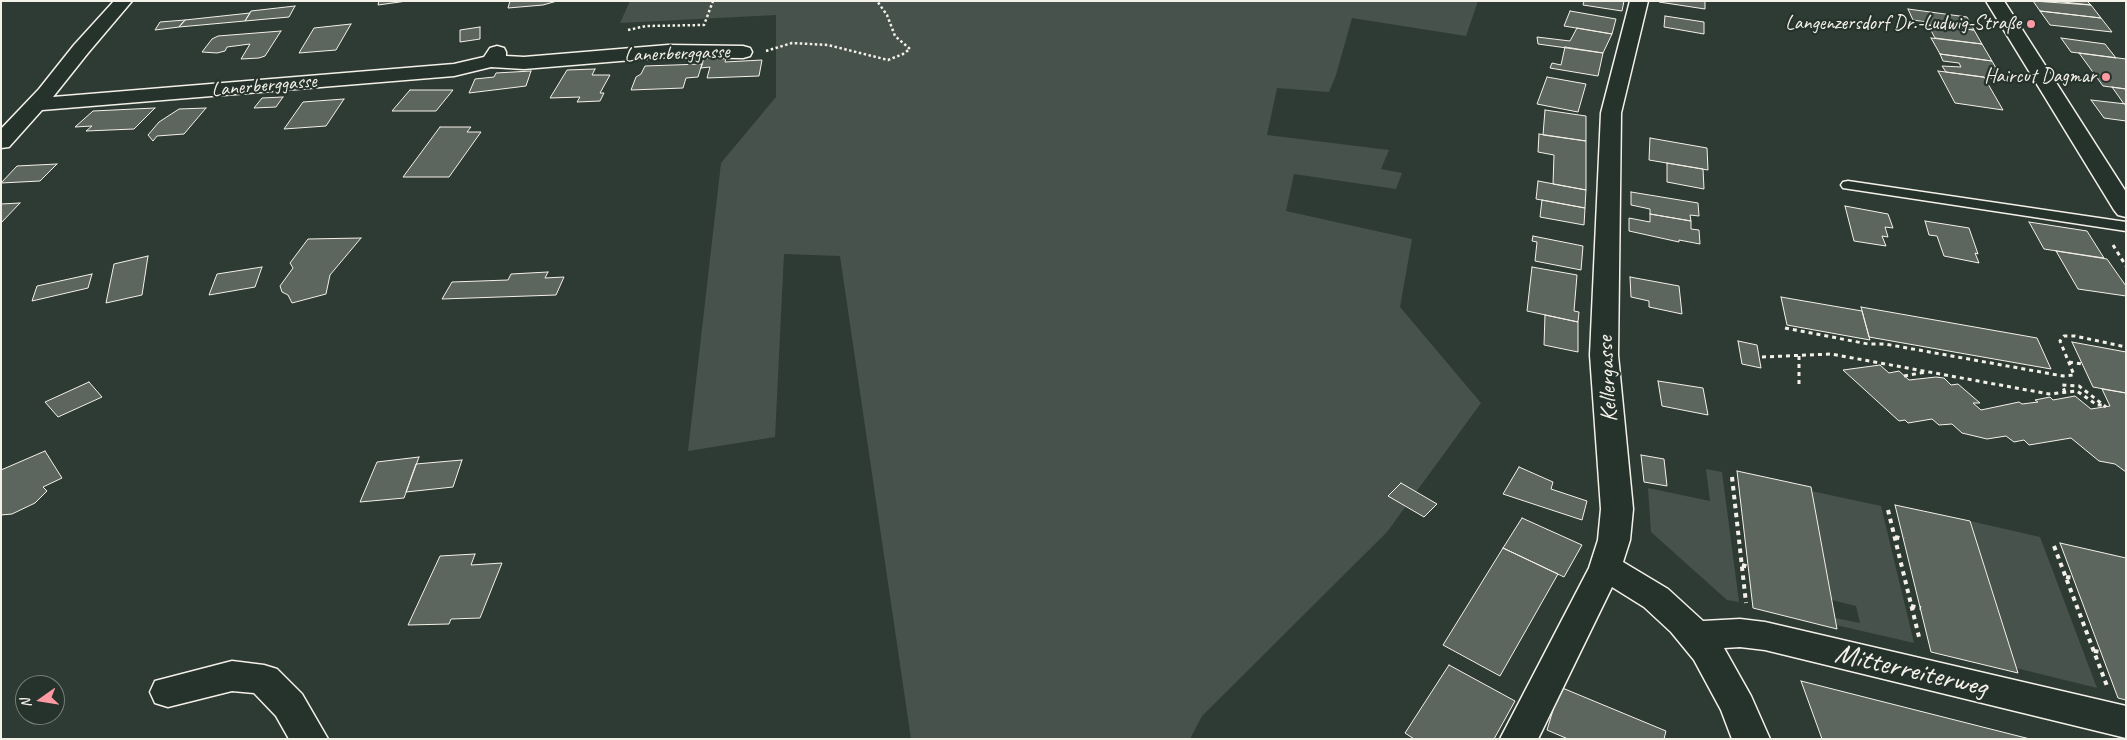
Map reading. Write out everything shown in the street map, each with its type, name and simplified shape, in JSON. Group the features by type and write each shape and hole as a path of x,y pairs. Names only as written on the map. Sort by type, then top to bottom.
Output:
{"street":[{"path":"1,142 37,104 81,49 124,1"},
{"name":"Kellergasse","path":"1519,739 1604,568 1614,540 1618,509 1604,355 1612,113 1639,1"},
{"path":"1995,1 2126,210"},
{"name":"Lanerberggasse","path":"37,104 454,70 494,57 524,63 668,51 743,52"},
{"path":"1604,568 1625,578 1656,598 1683,622 1706,650 1731,692 1751,739"},
{"name":"Mitterreiterweg","path":"1694,636 1749,633 2123,721"},
{"path":"168,692 232,676 264,680 289,705 309,739"}],"lane":[{"path":"1848,185 2126,227"}],"path":[{"path":"743,52 762,52 792,43 828,45 888,60 910,49 895,36 887,14 877,1"},
{"path":"1784,328 1829,334 1868,344 1885,344 2069,376 2074,375 2060,341 2064,336 2075,336 2126,347"},
{"path":"1906,343 1908,348"},
{"path":"1762,357 1825,353 2049,394 2078,391 2097,406 2105,406 2079,386 2062,385 2066,392"},
{"path":"1798,388 1799,356"},
{"path":"2007,361 2009,366"},
{"path":"2069,362 2082,364"},
{"path":"1904,376 1929,372"},
{"path":"1732,477 1749,633"},
{"path":"1734,500 1740,502"},
{"path":"1888,510 1928,674"},
{"path":"1894,537 1904,539"},
{"path":"2054,546 2123,721"},
{"path":"1742,566 1749,567"},
{"path":"2066,577 2074,578"},
{"path":"1911,606 1921,608"},
{"path":"2094,650 2101,652"}],"shaded area":[{"path":"630,1 1478,1 1466,36 1352,18 1336,75 1329,92 1277,88 1267,135 1389,150 1381,169 1402,173 1396,189 1294,174 1286,211 1412,239 1400,307 1481,403 1387,532 1202,716 1190,739 911,739 840,256 784,254 775,437 688,451 721,163 776,97 776,15 620,23"},
{"path":"1706,469 1722,472 1739,602 1727,600 1651,532 1648,488 1710,501"},
{"path":"1811,491 1881,506 1914,643 1836,625 1835,618 1860,623 1856,606 1832,600"},
{"path":"1970,521 2040,537 2097,688 2016,668"}],"building":[{"path":"379,1 407,1 378,5"},
{"path":"510,1 557,1 543,5 508,8"},
{"path":"1584,1 1624,1 1622,11 1583,5"},
{"path":"1705,1 1705,9 1659,2"},
{"path":"2033,1 2091,5 2101,18 2040,11"},
{"path":"2053,1 2087,1 2091,5"},
{"path":"295,6 289,17 245,21 251,11"},
{"path":"1908,9 1967,17 1974,30 1928,25 1927,22 1913,20"},
{"path":"1570,11 1616,19 1612,34 1564,26"},
{"path":"2040,11 2101,18 2112,32 2050,25"},
{"path":"250,13 245,21 179,27 185,20"},
{"path":"1665,16 1704,22 1704,34 1664,27"},
{"path":"185,20 179,27 155,30 160,22"},
{"path":"351,24 336,50 299,53 314,28"},
{"path":"1928,25 1974,30 1982,44 1935,38"},
{"path":"480,27 480,39 460,42 460,30"},
{"path":"1577,28 1612,34 1603,53 1538,44 1537,37 1570,41"},
{"path":"281,31 265,56 259,58 241,59 250,44 227,47 225,51 217,53 202,52 212,39 218,36"},
{"path":"1931,38 1982,44 1992,61 1940,54"},
{"path":"2061,38 2105,44 2116,58 2071,52"},
{"path":"1565,47 1603,53 1598,76 1550,68 1552,63 1561,65"},
{"path":"2079,53 2126,59 2126,89 2103,86"},
{"path":"1940,54 1992,61 2003,80 1946,72 1942,66 1961,67 1959,63 1943,61"},
{"path":"704,58 726,58 725,62 762,60 759,76 707,78 710,67 701,68"},
{"path":"702,64 698,77 686,78 683,88 631,90 636,77 641,74 645,66"},
{"path":"595,69 592,75 610,75 600,93 604,93 600,101 577,102 580,97 550,98 567,70"},
{"path":"531,71 526,86 469,93 475,79 494,77 496,73"},
{"path":"1938,71 1984,77 2003,110 1955,103"},
{"path":"1547,77 1586,84 1578,112 1537,104"},
{"path":"2112,87 2126,89 2126,104 2124,104"},
{"path":"410,90 453,90 436,111 392,111"},
{"path":"283,97 276,107 254,108 262,98"},
{"path":"344,99 326,126 284,129 303,102"},
{"path":"2091,100 2126,104 2126,121 2104,118"},
{"path":"155,108 134,129 86,131 92,126 75,127 93,111"},
{"path":"206,108 184,134 157,136 153,141 148,135 159,122 179,109"},
{"path":"1545,110 1586,116 1586,141 1543,135"},
{"path":"440,127 471,127 467,132 481,132 449,177 403,177"},
{"path":"1539,134 1586,141 1586,190 1553,184 1554,155 1538,152"},
{"path":"1650,138 1707,148 1708,170 1649,160"},
{"path":"1667,163 1703,169 1704,189 1667,182"},
{"path":"57,164 40,181 1,183 17,166"},
{"path":"1538,181 1586,190 1585,208 1536,199"},
{"path":"1631,192 1698,203 1699,216 1690,215 1691,221 1650,214 1650,209 1631,205"},
{"path":"1542,200 1585,208 1584,225 1540,217"},
{"path":"20,203 1,223 1,204"},
{"path":"1845,206 1888,214 1893,228 1885,227 1888,237 1882,236 1886,246 1854,241"},
{"path":"1650,214 1691,221 1691,229 1699,230 1700,244 1679,240 1679,242 1629,231 1629,218 1650,222"},
{"path":"1925,221 1969,228 1978,254 1975,253 1979,263 1944,256 1937,236 1929,235"},
{"path":"2029,222 2087,231 2104,258 2044,249"},
{"path":"1533,236 1583,246 1581,270 1535,261 1537,242 1532,241"},
{"path":"361,238 330,275 326,294 292,303 288,295 282,292 280,286 293,268 290,263 308,239"},
{"path":"2056,251 2107,259 2126,286 2126,296 2078,289"},
{"path":"148,256 142,295 106,303 114,264"},
{"path":"262,267 255,287 209,295 217,274"},
{"path":"1532,267 1577,275 1574,311 1579,312 1578,322 1527,311"},
{"path":"548,272 545,278 564,277 556,295 442,299 452,282 508,280 511,274"},
{"path":"92,274 88,288 32,301 37,286"},
{"path":"1630,277 1679,286 1682,314 1649,307 1649,301 1631,297"},
{"path":"1781,297 1862,311 1870,340 1787,325"},
{"path":"1861,307 2037,338 2051,369 1869,337"},
{"path":"1545,315 1578,322 1578,352 1544,345"},
{"path":"1738,341 1757,345 1761,368 1742,364"},
{"path":"2072,342 2126,352 2126,393 2093,387"},
{"path":"1880,365 1889,373 1899,371 1909,380 1936,377 1944,378 1951,385 1958,384 1980,403 1973,403 1981,410 2019,402 2022,404 2038,402 2035,400 2050,397 2053,400 2075,396 2091,409 2110,406 2102,389 2126,393 2126,472 2115,464 2099,461 2071,438 2029,445 2024,440 2014,442 2006,436 1987,439 1962,433 1952,424 1939,425 1932,419 1908,423 1905,420 1899,421 1843,370"},
{"path":"1658,381 1703,388 1708,415 1662,406"},
{"path":"89,382 102,397 58,417 45,402"},
{"path":"45,451 62,478 43,487 47,491 35,503 12,514 1,515 1,470"},
{"path":"1641,455 1664,459 1667,486 1644,482"},
{"path":"419,457 404,498 360,502 377,462"},
{"path":"462,460 453,487 406,492 416,464"},
{"path":"1519,467 1553,482 1551,489 1587,501 1582,520 1503,494"},
{"path":"1737,471 1811,487 1837,629 1753,608"},
{"path":"1401,483 1437,504 1424,517 1388,496"},
{"path":"1895,505 1970,521 2018,673 1931,652"},
{"path":"1522,518 1582,545 1564,577 1503,548"},
{"path":"2060,543 2126,558 2126,700 2118,698"},
{"path":"1503,548 1558,574 1500,676 1443,645"},
{"path":"475,554 471,565 502,563 480,618 451,619 449,624 408,625 440,556"},
{"path":"1449,665 1515,701 1494,739 1414,739 1405,733"},
{"path":"1801,681 2030,739 1822,739"},
{"path":"1560,687 1666,731 1664,739 1568,739 1547,730"}],"place":[{"name":"Langenzersdorf Dr.-Ludwig-Straße","path":"2031,24"},
{"name":"Haircut Dagmar","path":"2106,77"}]}
